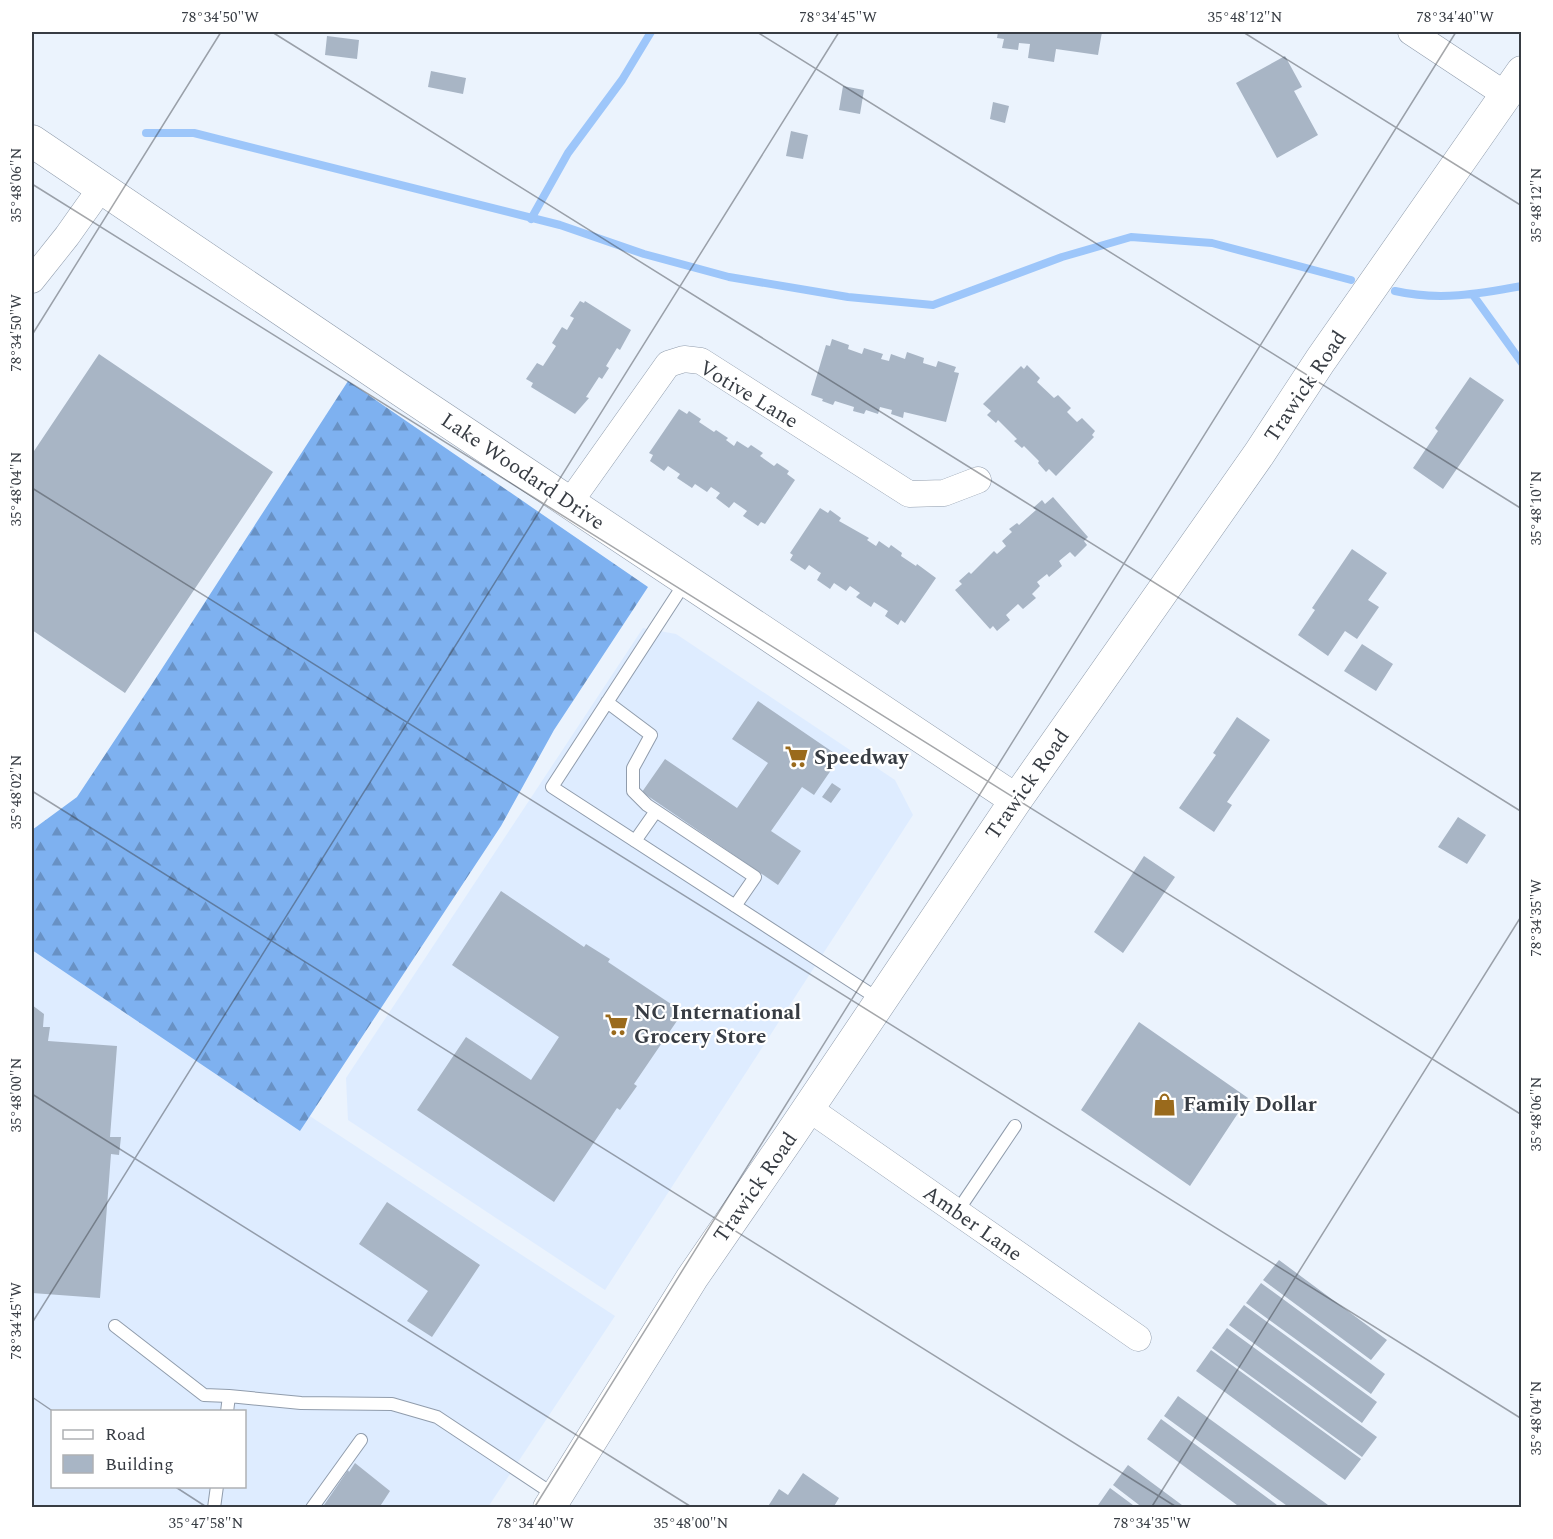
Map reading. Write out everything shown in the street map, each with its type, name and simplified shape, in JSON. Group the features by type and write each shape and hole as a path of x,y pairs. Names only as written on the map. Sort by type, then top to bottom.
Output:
{"street":[{"path":"1411,32 1514,83"},
{"name":"Trawick Road","path":"552,1502 692,1278 1016,800 1259,454 1320,361 1514,83"},
{"name":"Lake Woodard Drive","path":"32,141 1016,800"},
{"path":"32,280 101,188"},
{"name":"Votive Lane","path":"570,502 668,364 684,358 701,361 909,494 944,493 978,480"},
{"name":"Amber Lane","path":"808,1108 1138,1338"}],"lane":[{"path":"686,580 552,786 881,1001"},
{"path":"606,702 651,735 633,768 633,791 656,811 754,877 735,906"},
{"path":"635,841 656,811"},
{"path":"957,1212 1015,1126"},
{"path":"115,1326 204,1395 301,1403 392,1404 437,1417 552,1502"},
{"path":"227,1410 230,1396"},
{"path":"312,1508 361,1440"},
{"path":"214,1508 217,1488"}],"shaded area":[{"path":"643,628 676,634 895,780 913,815 605,1290 348,1120 346,1078"},
{"path":"32,934 615,1316 488,1507 32,1507"}],"green space":[{"path":"348,381 648,587 554,730 501,826 300,1131 32,950 32,830 77,797"}],"building":[{"path":"998,32 1102,32 1098,55 1056,49 1054,62 1028,58 1030,44 1019,43 1018,50 1002,48 1004,39 997,38"},
{"path":"327,36 359,40 357,59 325,55"},
{"path":"1285,56 1302,87 1294,91 1318,135 1277,158 1236,83"},
{"path":"431,71 466,78 463,94 428,87"},
{"path":"843,86 864,90 860,114 839,110"},
{"path":"993,102 1009,106 1005,123 990,119"},
{"path":"791,131 808,135 803,159 786,156"},
{"path":"580,301 584,303 585,301 631,330 620,350 617,348 606,366 609,368 602,379 599,377 586,397 589,398 575,414 531,387 533,383 526,379 537,363 543,366 556,346 552,343 562,327 567,330 574,318 570,316"},
{"path":"832,339 849,345 848,349 862,354 864,348 883,354 881,359 889,361 891,354 905,359 907,352 924,358 923,363 936,367 938,361 956,367 954,372 959,373 946,422 904,412 903,418 891,414 892,410 880,407 878,414 866,410 864,414 853,411 854,407 835,401 833,405 811,395 826,345 830,346"},
{"path":"99,354 273,472 125,693 32,630 32,454"},
{"path":"1027,365 1040,378 1037,382 1054,398 1058,395 1071,408 1067,412 1077,422 1082,418 1095,431 1092,435 1094,437 1056,476 1049,469 1046,472 1024,446 1022,448 1014,441 1017,439 998,420 996,423 987,415 991,411 983,404 1021,366 1024,369"},
{"path":"1470,377 1504,400 1443,489 1413,468 1438,431 1435,428"},
{"path":"679,409 687,414 689,411 701,419 699,422 728,438 726,440 734,446 737,441 748,448 751,445 763,453 760,456 774,466 777,463 789,471 787,474 795,480 765,524 761,522 758,526 743,516 747,511 734,502 729,508 716,498 720,493 711,487 707,492 695,484 692,488 677,478 680,474 668,466 664,471 650,461 653,455 649,453"},
{"path":"1053,497 1088,537 1084,541 1087,545 1075,557 1070,552 1059,561 1062,566 1049,577 1047,574 1037,582 1040,586 1032,594 1036,598 1023,609 1018,604 1006,615 1010,620 997,631 993,626 990,629 955,590 962,584 959,581 969,572 971,574 994,551 997,554 1006,546 1002,541 1012,532 1009,529 1017,523 1019,525 1036,510 1033,508 1042,500 1045,504"},
{"path":"820,508 828,513 830,510 841,518 839,521 869,538 867,540 876,546 879,541 889,548 891,545 902,553 901,556 936,578 905,623 901,620 898,625 885,616 888,611 874,602 871,607 856,597 860,593 850,586 846,591 834,583 830,589 817,580 821,573 809,565 805,570 790,560 793,555 790,553"},
{"path":"1352,549 1387,573 1368,600 1379,607 1357,639 1345,631 1328,656 1298,635 1315,610 1312,608"},
{"path":"1362,644 1393,664 1376,691 1344,671"},
{"path":"758,701 840,757 814,795 802,787 771,831 801,851 778,885 642,792 665,759 737,808 768,763 732,739"},
{"path":"1237,717 1270,740 1227,802 1232,805 1214,832 1179,808 1216,755 1213,753"},
{"path":"832,783 841,789 831,803 822,797"},
{"path":"1458,817 1486,835 1467,864 1438,847"},
{"path":"1144,856 1175,877 1123,953 1094,932"},
{"path":"501,891 584,947 586,944 610,959 608,962 683,1012 634,1084 637,1086 620,1110 617,1108 554,1202 417,1110 466,1037 531,1080 559,1037 452,965"},
{"path":"32,1005 44,1014 43,1027 50,1027 48,1041 117,1046 110,1137 121,1137 119,1155 111,1154 100,1298 32,1293"},
{"name":"Family Dollar","path":"1139,1022 1248,1098 1190,1186 1081,1110"},
{"path":"387,1202 480,1265 432,1337 407,1321 428,1291 359,1244"},
{"path":"1279,1260 1387,1340 1371,1360 1263,1280"},
{"path":"1261,1283 1385,1374 1371,1394 1246,1303"},
{"path":"1244,1305 1377,1402 1362,1423 1229,1325"},
{"path":"1227,1328 1377,1437 1362,1457 1212,1348"},
{"path":"1211,1350 1361,1459 1345,1480 1196,1371"},
{"path":"1178,1396 1328,1505 1326,1508 1290,1508 1164,1416"},
{"path":"1161,1419 1281,1508 1241,1508 1147,1439"},
{"path":"355,1463 390,1491 379,1508 322,1508 348,1470 349,1472"},
{"path":"1128,1465 1186,1508 1143,1508 1113,1485"},
{"path":"803,1473 839,1498 833,1508 767,1508 779,1489 788,1495"},
{"path":"1110,1488 1137,1508 1096,1508"}],"waterway":[{"path":"531,219 568,153 622,80 651,32"},
{"path":"146,133 194,133 560,225 644,254 729,277 848,297 933,305 1062,257 1131,237 1212,243 1351,280"},
{"path":"1395,291 1443,296 1474,294 1522,286"},
{"path":"1473,295 1522,363"}],"place":[{"name":"Speedway","path":"796,757"},
{"name":"NC International Grocery Store","path":"616,1024"},
{"name":"Family Dollar","path":"1165,1104"}]}
